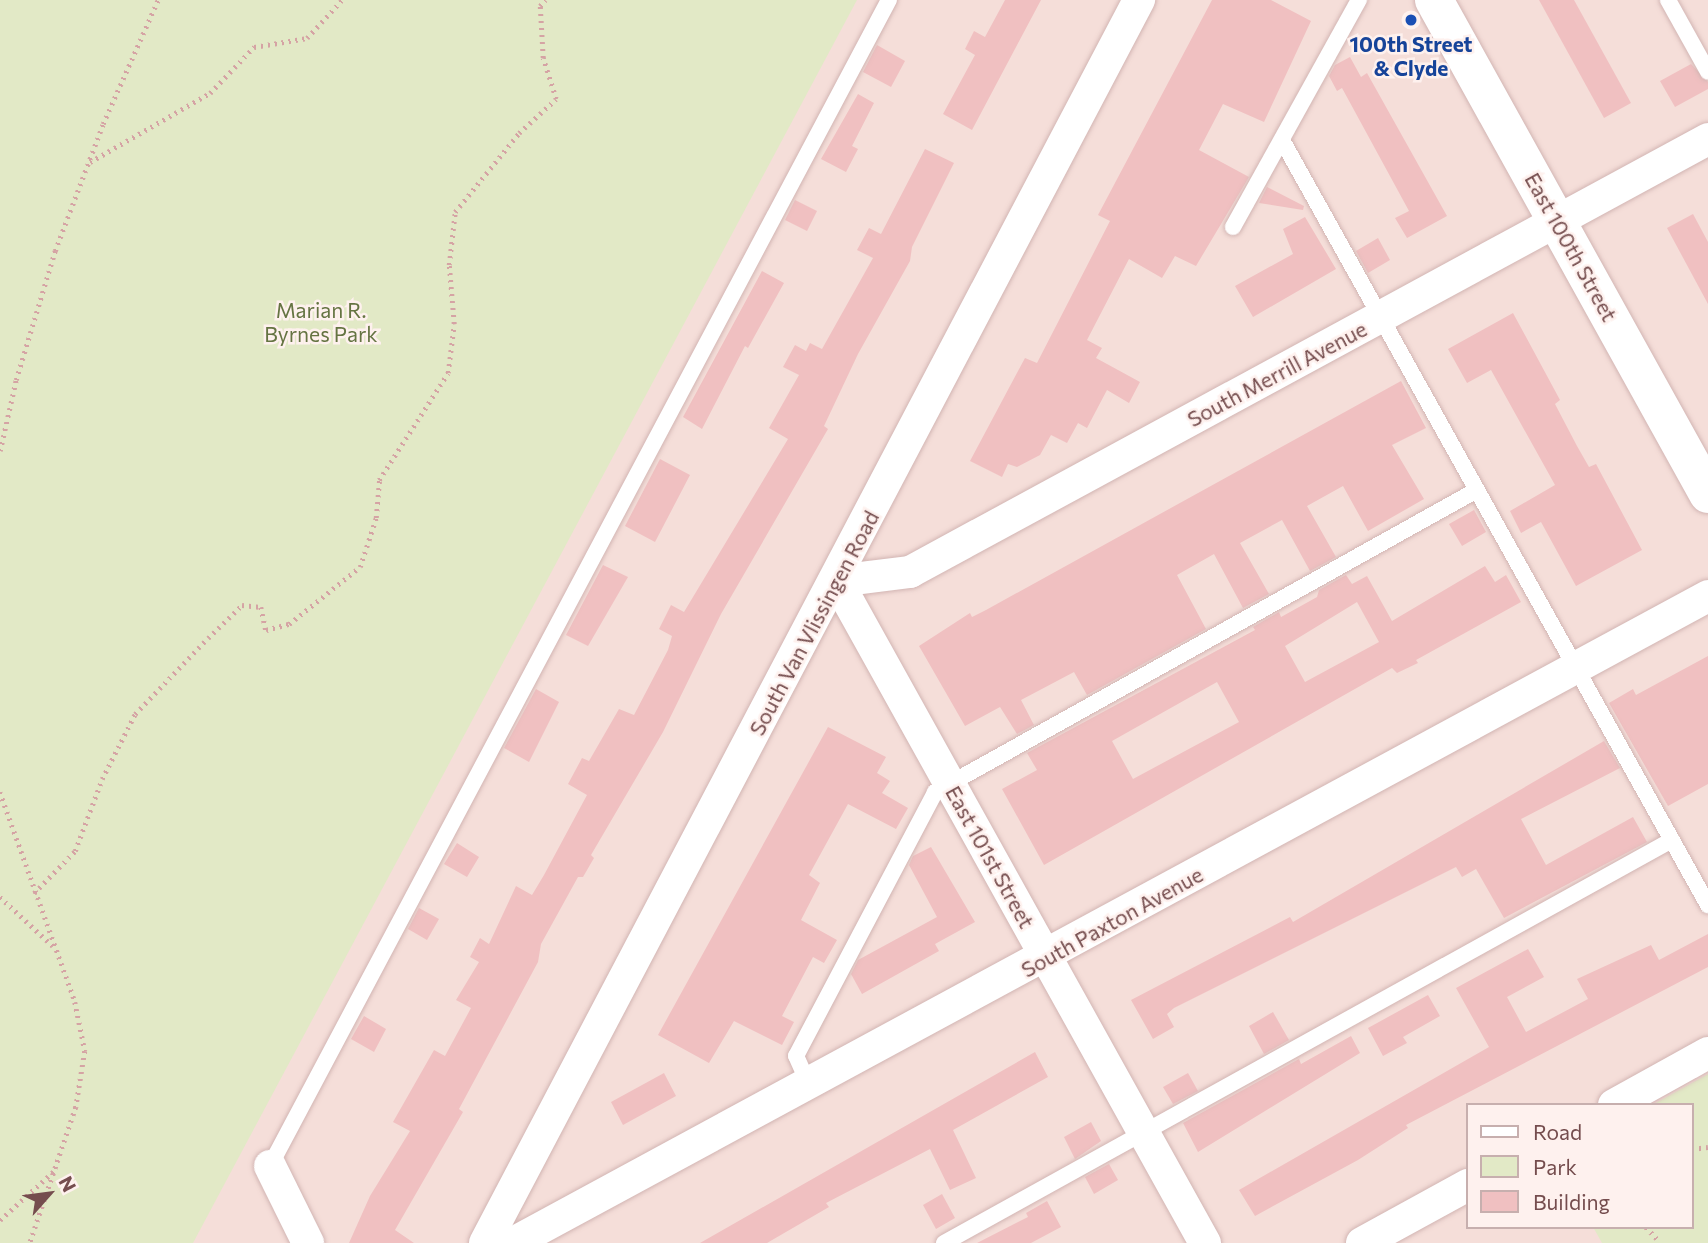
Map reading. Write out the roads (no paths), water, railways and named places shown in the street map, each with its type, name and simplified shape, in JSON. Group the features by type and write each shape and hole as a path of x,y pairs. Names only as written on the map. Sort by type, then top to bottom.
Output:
{"main road":[{"name":"East 100th Street","path":"1434,0 1708,494"}],"street":[{"name":"South Van Vlissingen Road","path":"485,1243 837,581 1139,0"},
{"name":"South Merrill Avenue","path":"837,581 910,572 1708,139"},
{"name":"East 101st Street","path":"837,581 1205,1243"},
{"name":"South Paxton Avenue","path":"513,1243 1046,958 1708,596"},
{"path":"1618,1103 1708,1053"},
{"path":"270,1166 308,1243"},
{"path":"1362,1243 1466,1186"}],"lane":[{"path":"270,1166 889,0"},
{"path":"1233,227 1359,0"},
{"path":"1668,0 1708,72"},
{"path":"1282,140 1708,905"},
{"path":"808,1085 796,1056 935,792 1477,491"},
{"path":"944,1243 1672,840"}],"place":[{"name":"100th Street & Clyde","path":"1411,20"}],"park label":[{"name":"Marian R. Byrnes Park","path":"321,322"}]}
